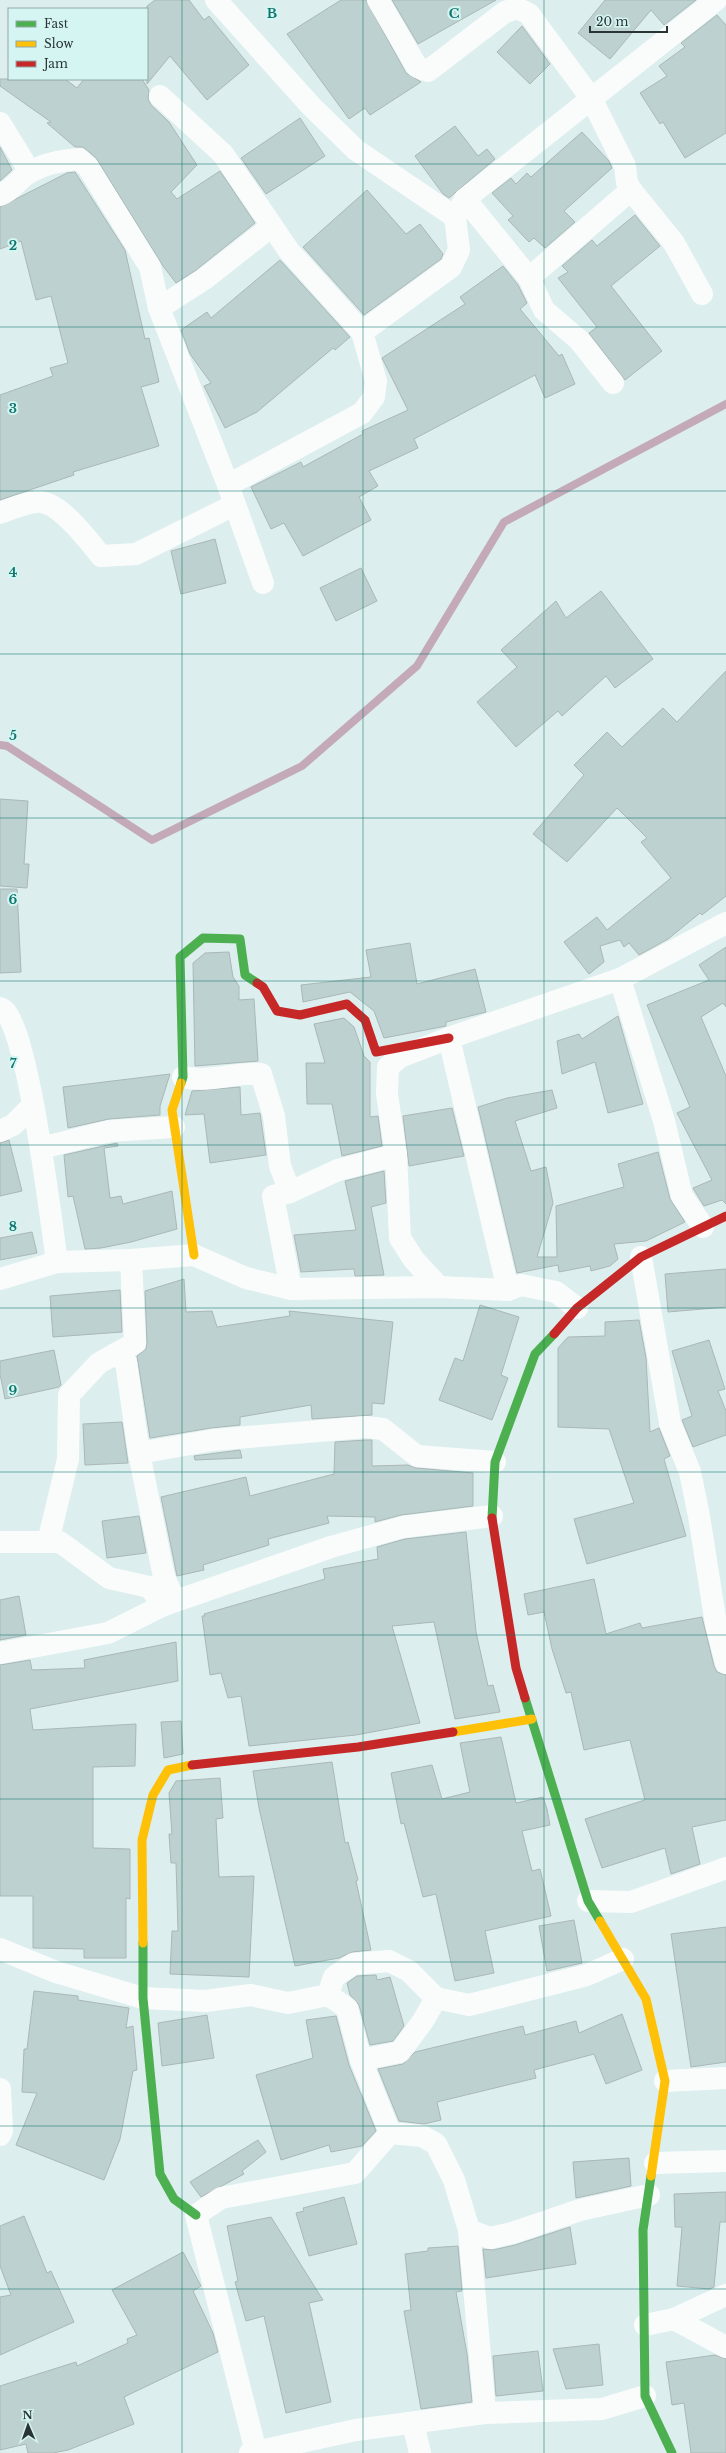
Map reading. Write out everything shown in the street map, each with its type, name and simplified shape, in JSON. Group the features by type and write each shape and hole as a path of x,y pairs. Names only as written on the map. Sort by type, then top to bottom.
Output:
{"street":[{"path":"216,0 311,106 356,150 460,208 529,278 544,310 579,340 613,383"},
{"path":"378,0 417,67 428,71 505,12 517,8 529,14 591,98 624,166 627,183 674,243 702,294"},
{"path":"362,332 451,267 459,250 460,208 591,98 716,0"},
{"path":"0,513 37,502 58,509 84,535 100,556 136,554 362,413 374,397 376,381 362,332 289,251 224,154 160,96"},
{"path":"0,123 30,172"},
{"path":"0,195 7,192 30,172 65,160 79,159 88,167 150,267 159,308 263,583"},
{"path":"529,278 631,190"},
{"path":"159,308 203,280 272,226"},
{"path":"439,1287 414,1260 400,1238 396,1155 387,1094 388,1067 400,1057 449,1038 620,979 726,923"},
{"path":"194,1254 172,1110 183,1077 180,957 204,938 240,939 245,975 263,987 277,1011 300,1014 347,1004 365,1020 376,1052 449,1038"},
{"path":"620,979 664,1121 682,1196 703,1227"},
{"path":"0,1008 9,1014 22,1047 41,1148 57,1262"},
{"path":"449,1038 508,1290"},
{"path":"183,1077 192,1079 247,1073 261,1074 274,1116 280,1166 290,1192"},
{"path":"0,1131 13,1125 33,1105"},
{"path":"41,1148 110,1131 174,1128"},
{"path":"291,1289 273,1196 290,1192 338,1170 396,1155"},
{"path":"672,2453 645,2396 643,2230 655,2163 665,2081 646,1999 588,1901 516,1668 492,1516 495,1462 536,1354 577,1308 641,1257 726,1216"},
{"path":"0,1279 57,1262 131,1260 194,1254 246,1278 291,1289 439,1287 508,1290 521,1285 556,1292 577,1308"},
{"path":"641,1257 670,1423 690,1472 699,1516 716,1624 726,1663"},
{"path":"48,1542 68,1458 69,1395 99,1362 135,1343 131,1260"},
{"path":"115,1354 126,1362 139,1454 170,1603"},
{"path":"139,1454 213,1440 366,1427 383,1429 417,1456 495,1462"},
{"path":"0,1653 108,1633 170,1603 331,1547 403,1527 492,1516"},
{"path":"0,1542 60,1542 109,1578 149,1587 170,1603"},
{"path":"532,1719 358,1747 200,1764 168,1770 153,1795 142,1840 143,1998 160,2174 174,2199 196,2215 253,2452 356,2430 485,2413 602,2410 645,2396"},
{"path":"588,1901 630,1902 726,1868"},
{"path":"0,1949 56,1972 143,1998 205,2001 251,1995 288,2003 328,1995 347,2008 361,2060 390,2133"},
{"path":"328,1995 334,1977 353,1964 388,1961 409,1971 436,1998 469,2005 587,1975 623,1959"},
{"path":"361,2060 400,2052 423,2021 436,1998"},
{"path":"665,2081 726,2078"},
{"path":"0,2089 2,2131 0,2135"},
{"path":"196,2215 221,2198 355,2173 390,2133"},
{"path":"390,2133 422,2136 436,2144 454,2180 469,2230 485,2413"},
{"path":"655,2163 726,2161"},
{"path":"469,2230 490,2238 512,2233 580,2210 649,2195"},
{"path":"645,2325 674,2319 726,2295"},
{"path":"674,2319 726,2347"},
{"path":"413,2423 420,2453"}],"building":[{"path":"155,0 189,0 204,20 209,16 249,65 207,100 170,56 147,84 147,6"},
{"path":"341,0 366,0 406,73 421,82 370,115 365,108 349,119 287,34"},
{"path":"392,0 496,0 418,44"},
{"path":"605,0 696,0 664,25 651,10 610,59 578,33"},
{"path":"717,15 726,25 726,133 685,158 663,122 660,124 640,93 667,76 659,66 685,47 681,43"},
{"path":"522,26 550,64 530,84 497,52"},
{"path":"0,79 66,80 77,88 83,80 143,80 149,90 148,99 151,105 169,122 197,165 171,192 177,199 220,171 255,223 196,270 176,283 163,266 96,158 83,147 75,147 47,123 51,122 0,86"},
{"path":"300,118 325,156 266,194 241,158"},
{"path":"455,126 478,156 487,149 495,159 449,198 443,194 415,156"},
{"path":"582,132 609,161 612,168 564,211 575,222 545,248 534,238 529,242 508,220 513,216 492,193 511,178 516,184 527,173 531,177"},
{"path":"0,147 12,170 0,181"},
{"path":"75,172 125,250 145,339 149,338 159,382 141,387 159,446 73,472 74,475 0,500 0,395 53,376 50,368 68,363 51,296 36,300 21,241 0,249 0,207 67,173"},
{"path":"367,190 406,234 420,224 443,254 441,259 364,315 303,247"},
{"path":"635,215 660,246 611,286 662,351 625,380 589,333 597,327 558,278 568,272 562,266 592,240 597,246"},
{"path":"280,260 350,337 335,350 333,348 257,412 225,428 204,386 211,383 190,354 181,330 207,312 211,318"},
{"path":"503,266 518,285 527,303 520,309 559,356 562,354 575,384 545,398 535,375 414,439 418,448 369,471 378,486 359,497 371,520 303,556 284,523 271,529 251,487 301,462 303,467 363,434 362,431 408,410 382,358 465,304 460,297"},
{"path":"215,539 226,583 181,594 171,551"},
{"path":"361,568 377,601 336,621 320,588"},
{"path":"601,591 653,659 615,688 606,676 562,716 558,711 516,747 477,702 517,667 501,650 556,601 566,618"},
{"path":"726,671 726,896 702,915 700,913 668,939 639,955 629,943 624,947 620,940 600,946 604,962 589,974 564,942 597,917 607,930 671,878 641,842 647,838 617,808 567,862 533,834 584,775 574,765 607,732 622,747 663,708 677,722"},
{"path":"0,799 28,801 24,864 29,864 27,888 0,886"},
{"path":"0,889 17,889 21,972 0,973"},
{"path":"410,943 417,984 475,969 486,1012 446,1022 446,1026 384,1038 374,1011 350,992 303,1002 301,985 371,977 366,950"},
{"path":"726,947 726,1007 723,1003 701,1017 726,1076 726,1204 722,1200 704,1206 693,1188 712,1180 677,1113 690,1107 647,1005 709,980 699,965"},
{"path":"229,952 233,977 239,986 239,1000 254,999 258,1061 195,1066 193,963 205,953"},
{"path":"618,1016 643,1104 608,1113 595,1062 562,1074 557,1041 579,1034 582,1039"},
{"path":"344,1018 354,1027 364,1056 370,1062 370,1117 378,1116 382,1146 342,1156 332,1104 307,1104 306,1063 325,1063 314,1024"},
{"path":"170,1074 160,1106 160,1115 109,1119 68,1128 63,1087"},
{"path":"240,1087 241,1115 260,1113 266,1155 210,1163 204,1114 185,1115 192,1091"},
{"path":"552,1090 557,1108 515,1121 531,1171 546,1167 553,1203 537,1257 557,1257 556,1206 624,1187 618,1164 658,1152 670,1199 685,1222 646,1241 614,1244 618,1259 610,1266 591,1271 590,1266 559,1272 558,1265 517,1273 478,1107 507,1098"},
{"path":"452,1108 464,1156 409,1166 403,1116"},
{"path":"9,1140 22,1191 0,1196 0,1143"},
{"path":"117,1143 118,1146 104,1148 110,1198 121,1196 123,1204 172,1191 177,1229 131,1242 101,1248 85,1249 73,1196 68,1197 64,1155"},
{"path":"384,1171 386,1203 371,1207 384,1275 355,1276 354,1269 301,1272 294,1235 356,1230 345,1181"},
{"path":"32,1232 37,1253 0,1260 0,1238"},
{"path":"726,1269 726,1307 668,1312 665,1274"},
{"path":"184,1279 186,1312 212,1311 217,1327 290,1316 289,1311 393,1322 384,1404 372,1403 372,1415 312,1419 311,1405 240,1417 240,1425 150,1438 137,1356 146,1349 147,1343 145,1291"},
{"path":"120,1290 122,1332 53,1337 50,1296"},
{"path":"480,1305 519,1317 501,1375 508,1378 492,1420 439,1400 455,1358 463,1361"},
{"path":"639,1320 646,1358 650,1432 659,1428 670,1456 664,1459 686,1536 587,1564 574,1519 634,1503 609,1429 558,1427 558,1348 568,1337 605,1336 605,1322"},
{"path":"709,1340 725,1389 718,1391 726,1411 726,1435 693,1447 682,1420 692,1416 672,1351"},
{"path":"54,1350 61,1385 59,1387 5,1399 0,1374 0,1361"},
{"path":"122,1422 128,1463 85,1465 83,1424"},
{"path":"372,1440 372,1466 408,1465 416,1468 473,1473 473,1506 401,1515 375,1522 375,1517 327,1516 329,1523 268,1539 269,1545 203,1565 204,1570 177,1576 161,1497 246,1477 250,1496 334,1474 335,1442"},
{"path":"240,1450 242,1458 195,1460 194,1456"},
{"path":"139,1516 146,1553 107,1558 102,1521"},
{"path":"466,1532 476,1632 488,1686 493,1685 500,1712 455,1719 434,1622 392,1626 420,1723 356,1735 249,1746 241,1696 228,1698 221,1673 210,1675 202,1616 205,1616 204,1614 325,1579 323,1569 378,1559 377,1547 405,1539"},
{"path":"594,1579 606,1634 640,1623 642,1628 702,1617 714,1666 717,1672 726,1675 726,1820 692,1827 700,1864 671,1874 665,1848 602,1868 585,1819 645,1800 630,1740 584,1750 571,1692 566,1693 552,1649 544,1612 528,1615 524,1594"},
{"path":"19,1596 26,1635 0,1640 0,1600"},
{"path":"176,1642 178,1681 30,1709 33,1730 136,1724 135,1766 93,1767 93,1848 130,1849 130,1899 126,1898 126,1958 84,1958 84,1949 33,1948 33,1896 0,1896 0,1665 30,1660 32,1670 85,1668 84,1660"},
{"path":"181,1721 183,1754 164,1758 161,1722"},
{"path":"501,1737 516,1803 543,1797 547,1809 550,1825 522,1831 532,1871 540,1869 551,1916 485,1931 494,1973 455,1981 436,1894 423,1897 404,1823 401,1824 391,1773 432,1765 442,1799 470,1792 460,1743"},
{"path":"332,1762 345,1843 348,1842 358,1880 356,1881 371,1950 352,1952 339,1958 295,1966 259,1808 253,1771"},
{"path":"220,1778 223,1818 216,1819 219,1877 254,1876 249,1977 170,1974 172,1931 178,1931 176,1863 171,1863 169,1834 172,1834 169,1793 176,1781"},
{"path":"574,1920 582,1963 547,1971 539,1926"},
{"path":"726,1927 726,2062 691,2067 671,1934"},
{"path":"376,1975 377,1980 390,1977 404,2026 393,2041 370,2045 359,2005 350,1995 347,1983 357,1976"},
{"path":"34,1991 78,1996 78,2000 129,2008 126,2028 133,2026 137,2070 133,2071 120,2139 104,2180 16,2145 37,2093 22,2092 24,2049 27,2049"},
{"path":"622,2014 642,2070 606,2084 594,2054 534,2070 536,2078 437,2102 441,2120 424,2124 399,2121 378,2069 403,2064 415,2052 523,2026 525,2035 576,2021 579,2033"},
{"path":"207,2015 214,2058 162,2066 158,2023"},
{"path":"336,2016 349,2065 376,2131 362,2146 331,2152 329,2145 281,2160 256,2075 313,2058 306,2020"},
{"path":"258,2140 266,2152 242,2171 244,2174 201,2197 190,2182"},
{"path":"629,2158 631,2186 576,2198 573,2162"},
{"path":"726,2192 726,2222 720,2222 714,2287 709,2289 677,2286 682,2227 675,2227 674,2194"},
{"path":"344,2197 357,2244 309,2256 296,2213 304,2211 303,2208"},
{"path":"24,2216 47,2273 51,2271 74,2322 0,2355 0,2297 11,2295 0,2266 0,2226"},
{"path":"271,2217 323,2300 309,2303 331,2402 286,2413 264,2316 246,2321 235,2282 238,2281 227,2226"},
{"path":"570,2227 576,2264 486,2278 483,2249 493,2250 515,2245"},
{"path":"458,2246 462,2291 456,2292 467,2354 472,2402 421,2409 404,2311 411,2310 405,2254 428,2251 428,2248"},
{"path":"183,2252 201,2286 193,2291 213,2333 218,2352 124,2397 134,2424 68,2450 53,2453 28,2453 26,2444 0,2450 0,2386 76,2362 77,2366 128,2343 127,2339 137,2335 112,2290"},
{"path":"599,2344 603,2385 566,2389 553,2349"},
{"path":"538,2351 543,2391 496,2396 493,2356"},
{"path":"715,2355 726,2359 726,2453 691,2453 684,2403 672,2405 666,2362"}],"waterway":[{"path":"0,745 7,746 152,840 302,766 417,666 504,522 726,404"}],"traffic: fast":[{"path":"181,1083 183,1077 180,957 203,938 240,939 245,975 257,983"},
{"path":"492,1518 495,1462 535,1354 554,1334"},
{"path":"525,1698 588,1901 600,1921"},
{"path":"143,1943 143,1998 160,2174 174,2199 196,2215"},
{"path":"651,2176 643,2230 645,2396 672,2453"}],"traffic: slow":[{"path":"181,1083 172,1110 194,1255"},
{"path":"453,1732 532,1719"},
{"path":"143,1943 142,1840 153,1795 168,1770 192,1765"},
{"path":"600,1921 646,1999 665,2081 651,2176"}],"traffic: jam":[{"path":"257,983 263,987 277,1011 300,1015 347,1004 365,1020 376,1052 449,1038"},
{"path":"554,1334 577,1308 641,1257 726,1216"},
{"path":"492,1518 516,1668 525,1698"},
{"path":"192,1765 358,1747 453,1732"}]}
